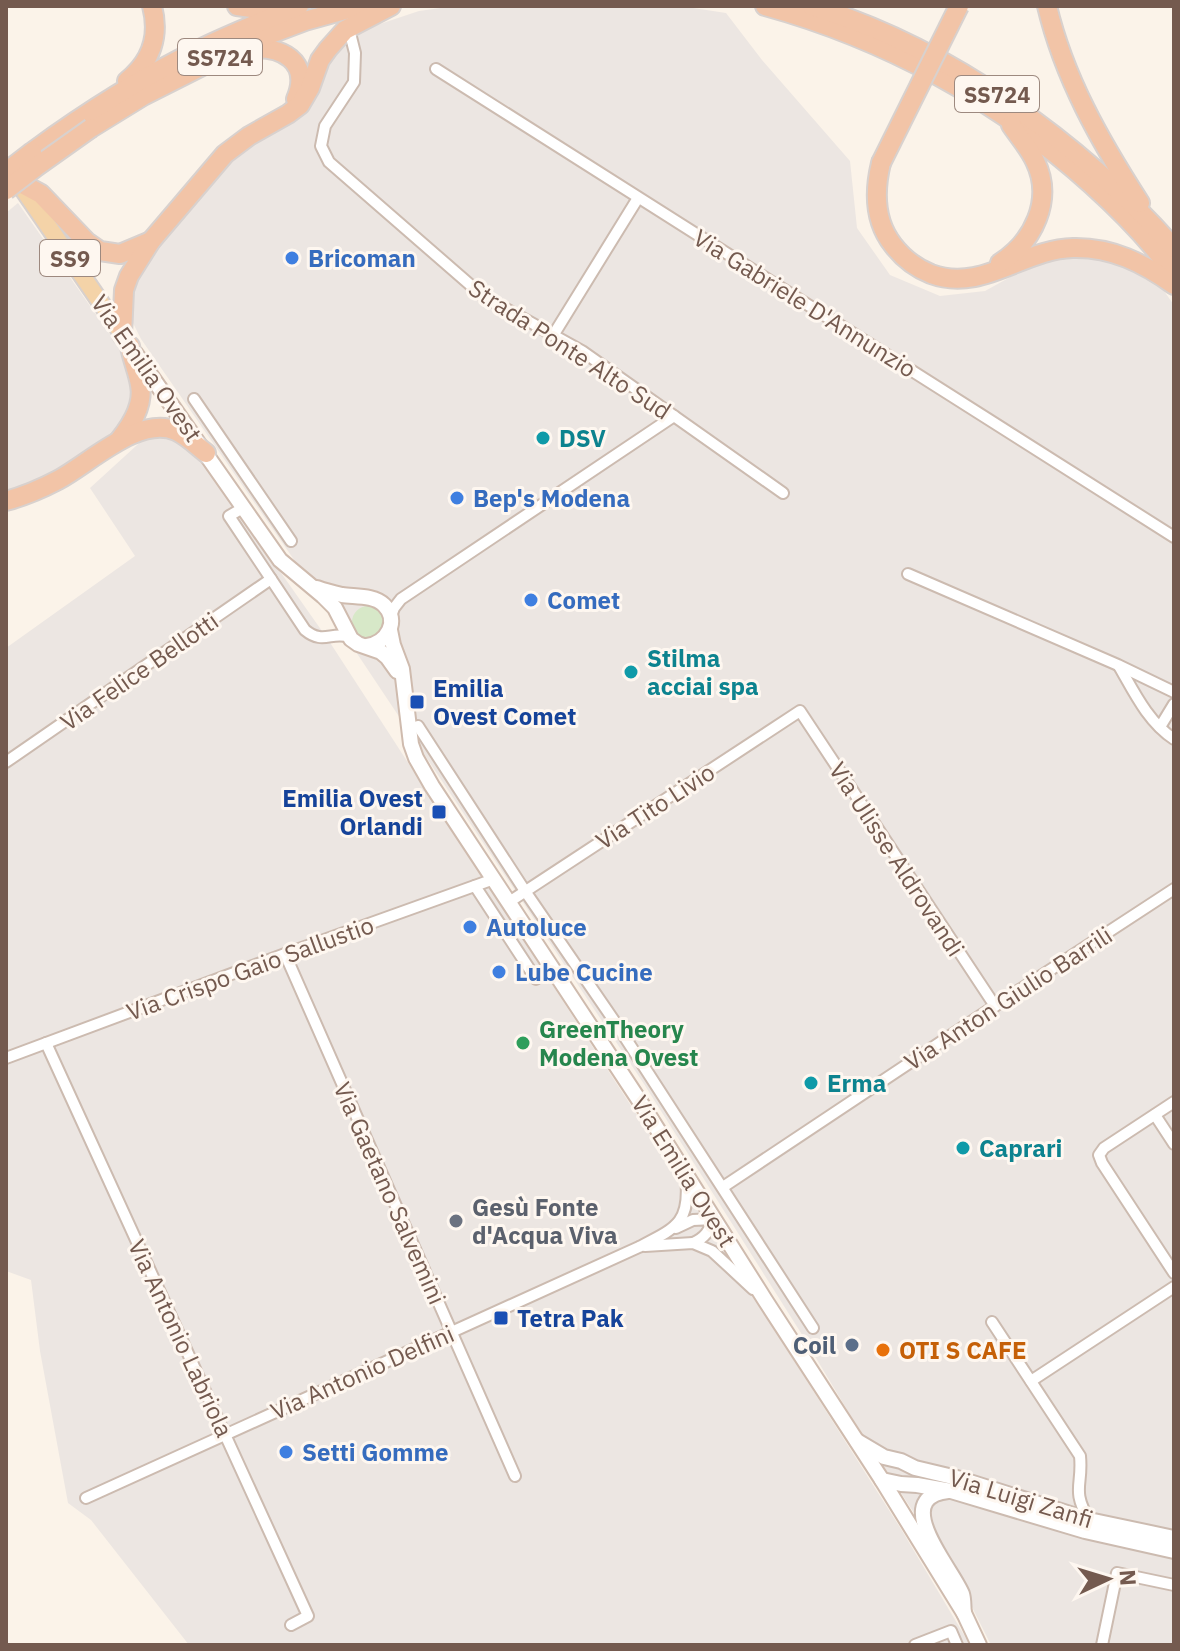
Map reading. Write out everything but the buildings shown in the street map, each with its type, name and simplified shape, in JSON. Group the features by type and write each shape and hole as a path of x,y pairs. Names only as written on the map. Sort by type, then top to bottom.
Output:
{"highway":[{"path":"87,119 102,98 137,73 150,55 156,26 152,6"},
{"path":"237,6 270,9 292,6"},
{"name":"SS724","path":"10,181 87,119 202,48 299,6"},
{"name":"SS724","path":"87,119 143,96 252,41 305,21 359,6"},
{"path":"120,439 137,413 141,400 141,385 126,340 124,290 129,276 151,241 225,154 300,105 320,60 345,30 391,6"},
{"name":"SS724","path":"765,6 867,40 916,64 1005,116 1057,155 1113,204 1174,274"},
{"name":"SS724","path":"812,6 910,46 1002,98 1092,167 1174,248"},
{"path":"959,6 881,163 876,185 877,207 886,235 898,252 912,264 948,279 981,276 1048,251 1091,248 1129,258 1174,285"},
{"path":"1047,6 1052,29 1081,103 1154,226"},
{"path":"233,51 269,48 286,54 293,61 298,69 300,86 295,101 283,118"},
{"path":"981,276 1014,254 1034,229 1040,213 1041,177 1035,161 1005,116"},
{"path":"10,181 41,194 87,242 100,251 120,254 151,241"},
{"path":"6,501 57,480 120,439 143,429 174,430 206,453"}],"main road":[{"name":"Via Emilia Ovest","path":"6,165 10,181 280,560 335,608 343,630"},
{"name":"Via Emilia Ovest","path":"313,587 372,599"},
{"path":"372,599 386,607 390,623 381,642 367,646 358,644 343,630 349,606 356,601 372,599"},
{"name":"Via Emilia Ovest","path":"390,623 393,645 402,669 408,730 416,758 882,1480 964,1613 979,1645"},
{"name":"Via Emilia Ovest","path":"367,646 387,657 398,672 404,692"},
{"name":"Via Luigi Zanfi","path":"857,1441 884,1457 915,1468 957,1478 1089,1520 1174,1538"},
{"path":"882,1480 915,1468"},
{"name":"Via Luigi Zanfi","path":"882,1480 951,1491 1085,1531 1174,1551"},
{"path":"951,1491 940,1492 930,1498 922,1517 925,1529 963,1596 964,1613"}],"street":[{"name":"Strada Ponte Alto Sud","path":"350,33 355,53 354,82 325,126 321,146 329,162 483,296 582,351 783,493"},
{"name":"Via Gabriele D'Annunzio","path":"436,69 1174,537"},
{"path":"554,334 638,198"},
{"name":"Via Emilia Ovest","path":"194,399 291,541"},
{"path":"390,623 394,608 401,599 674,416"},
{"name":"Via Emilia Ovest","path":"206,453 223,441"},
{"path":"243,508 229,516 305,630 318,638 343,630"},
{"path":"908,574 1174,692"},
{"name":"Via Felice Bellotti","path":"6,762 271,579"},
{"path":"372,599 390,602 401,599"},
{"path":"1118,665 1147,712 1174,739"},
{"path":"1160,727 1174,704"},
{"name":"Via Tito Livio","path":"509,902 800,711"},
{"name":"Via Ulisse Aldrovandi","path":"800,711 995,1006"},
{"name":"Via Emilia Ovest","path":"418,726 813,1328"},
{"name":"Via Crispo Gaio Sallustio","path":"6,1058 494,879"},
{"path":"475,886 536,979"},
{"name":"Via Anton Giulio Barrili","path":"723,1187 1174,889"},
{"name":"Via Gaetano Salvemini","path":"285,954 515,1476"},
{"name":"Via Antonio Labriola","path":"46,1043 308,1616 291,1625"},
{"path":"639,1100 657,1087"},
{"path":"1174,1102 1104,1148 1099,1155 1174,1273"},
{"path":"1155,1115 1174,1144"},
{"path":"671,1230 687,1205 685,1171"},
{"path":"639,1247 702,1240 714,1219"},
{"name":"Via Antonio Delfini","path":"86,1498 693,1220 714,1219"},
{"path":"693,1243 712,1251 765,1300"},
{"path":"1031,1381 1174,1287"},
{"path":"992,1322 1080,1456 1077,1492 1089,1520"},
{"path":"1056,1508 1077,1492"},
{"path":"1102,1645 1117,1573 1174,1585"},
{"path":"915,1645 951,1631 957,1645"}],"shaded area":[{"path":"455,6 680,6 726,13 762,60 850,161 857,228 890,275 940,296 985,291 1021,271 1065,256 1116,261 1164,291 1174,305 1174,1645 991,1645 971,1605 644,1084 306,577 141,339 132,321 129,303 135,276 189,205 232,155 261,135 345,42 371,27 419,11"},
{"path":"18,203 132,366 138,385 128,420 95,447 65,468 31,485 6,492 6,213"},
{"path":"162,433 196,452 329,641 676,1175 901,1529 970,1645 189,1645 91,1520 68,1503 40,1351 31,1280 6,1271 6,648 135,556 90,488 148,435"}],"green space":[{"path":"368,606 380,610 384,622 380,634 368,638 356,634 352,622 356,610"}],"place":[{"name":"Bricoman","path":"292,258"},
{"name":"DSV","path":"543,438"},
{"name":"Bep's Modena","path":"457,498"},
{"name":"Comet","path":"531,600"},
{"name":"Stilma acciai spa","path":"631,672"},
{"name":"Emilia Ovest Comet","path":"417,702"},
{"name":"Emilia Ovest Orlandi","path":"439,812"},
{"name":"Autoluce","path":"470,927"},
{"name":"Lube Cucine","path":"499,972"},
{"name":"GreenTheory Modena Ovest","path":"523,1043"},
{"name":"Erma","path":"811,1083"},
{"name":"Caprari","path":"963,1148"},
{"name":"Gesù Fonte d'Acqua Viva","path":"456,1221"},
{"name":"Tetra Pak","path":"501,1318"},
{"name":"Coil","path":"852,1345"},
{"name":"OTI S CAFE","path":"883,1350"},
{"name":"Setti Gomme","path":"286,1452"}]}
